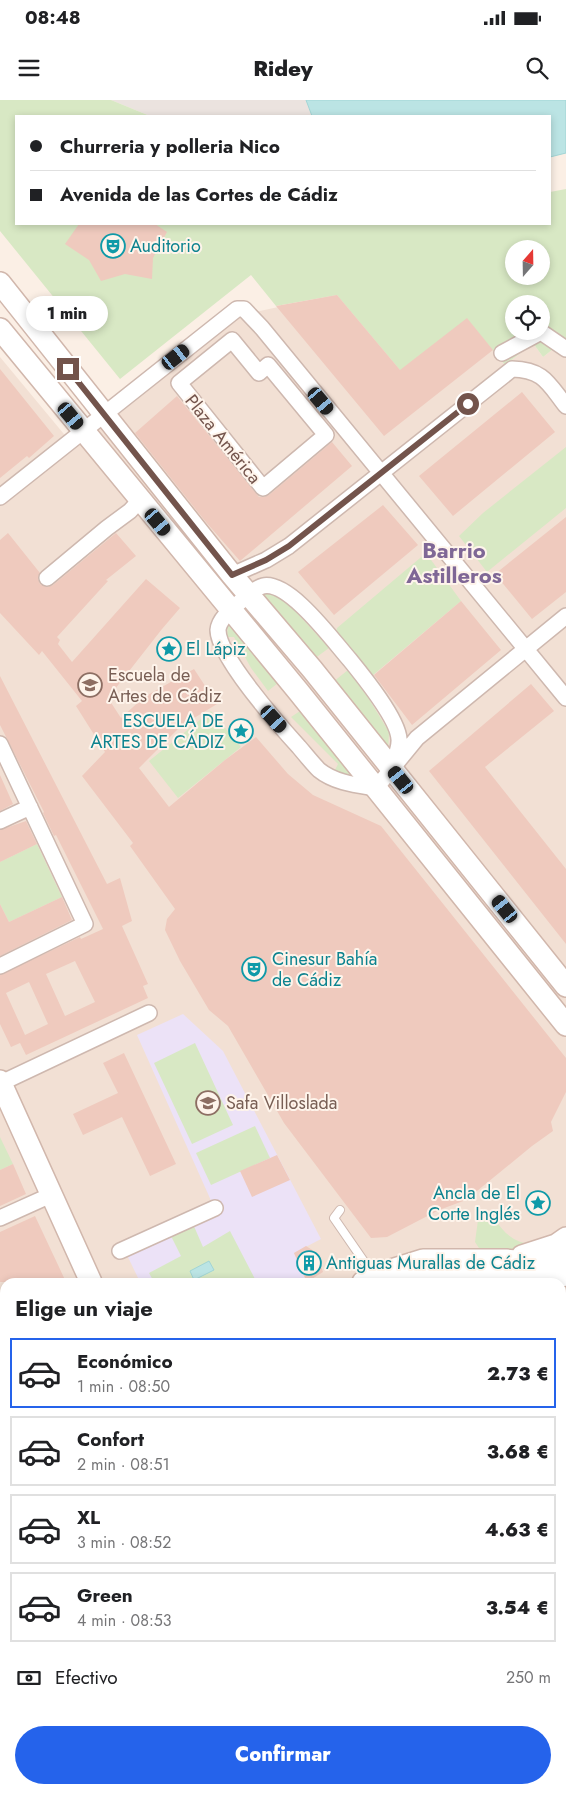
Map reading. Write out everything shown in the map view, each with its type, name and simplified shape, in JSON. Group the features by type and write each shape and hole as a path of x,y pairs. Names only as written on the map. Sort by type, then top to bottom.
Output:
{"main road":[{"path":"0,283 241,586 312,669 566,986"},
{"path":"0,329 205,578 225,616 376,788 566,1025"},
{"path":"0,1082 89,1278"},
{"path":"506,1260 540,1251 556,1245 566,1238"},
{"path":"376,1278 388,1271 423,1260 506,1260 537,1263 566,1260"},
{"path":"536,1278 566,1275"}],"street":[{"path":"0,497 237,309 244,309 251,315 566,698"},
{"path":"502,353 541,332 566,348"},
{"name":"Plaza América","path":"232,340 259,373 268,365 326,435 263,488 179,383 232,340"},
{"path":"566,406 543,377 523,369 512,369 289,546 277,562 241,586 218,631 226,651 249,687 269,714 320,770 344,782 376,788 417,738 566,616"},
{"path":"47,578 130,511 140,500"},
{"path":"241,586 275,587 289,594 310,613 356,668 394,724 400,740 392,769"},
{"path":"0,744 85,924 0,966"},
{"path":"0,821 30,807"},
{"path":"0,1082 149,1013"},
{"path":"0,1218 51,1195"},
{"path":"120,1251 215,1208"}],"lane":[{"path":"340,1210 334,1218 369,1278"}],"shaded area":[{"path":"111,100 306,100 312,115 148,115"},
{"path":"432,274 505,365 533,343 543,357 566,339 566,1278 0,1278 0,357 73,445 236,316"},
{"name":"Safa Villoslada","path":"183,1014 223,1051 321,1239 294,1253 305,1278 138,1278 127,1255 217,1214 137,1035"}],"green space":[{"path":"0,100 111,100 148,115 15,115 15,225 551,225 551,192 566,189 566,339 543,357 533,343 505,365 467,319 405,376 337,295 276,306 251,275 120,379 0,231"},
{"path":"566,447 566,508 487,572 459,536 483,513"},
{"path":"426,553 461,601 373,675 336,633 337,628"},
{"path":"270,591 287,602 329,648 314,659 262,593"},
{"path":"228,623 278,683 268,691 251,668 234,637 227,637"},
{"path":"348,670 369,699 389,732 388,753 333,682"},
{"path":"211,711 241,747 178,798 149,761"},
{"path":"300,711 357,779 334,772 338,764 291,717"},
{"path":"37,844 62,897 9,922 0,904 0,862"},
{"path":"195,1043 233,1125 192,1144 154,1063"},
{"path":"255,1126 270,1158 211,1185 196,1153"},
{"path":"0,1137 13,1164 0,1170"},
{"path":"493,1217 511,1237 522,1242 537,1245 529,1250 490,1252 479,1248 475,1242 478,1220"},
{"path":"193,1224 203,1247 230,1231 254,1278 152,1278 149,1273 181,1256 170,1234"}],"water":[{"path":"306,100 566,100 566,153 551,157 551,115 312,115"},
{"path":"209,1261 214,1270 198,1278 193,1278 190,1271"}],"building":[{"path":"78,225 156,225 167,232 153,258 152,279 125,274 101,281 89,260 65,244"},
{"path":"337,295 400,370 467,318 493,350 384,436 276,306"},
{"path":"0,369 54,436 29,458 27,456 0,478"},
{"path":"522,392 555,432 453,516 419,476"},
{"path":"177,396 259,497 269,495 332,442 352,466 240,561 205,521 135,433"},
{"path":"383,505 418,545 334,615 298,572"},
{"path":"566,517 566,592 532,619 495,574"},
{"path":"8,533 40,573 38,579 40,584 48,587 53,585 116,533 136,556 106,580 108,581 57,637 60,640 58,644 72,662 146,579 180,608 108,698 121,718 144,697 194,669 217,704 181,726 139,768 169,807 225,760 256,737 288,774 313,795 381,826 566,1058 566,1092 551,1122 553,1131 466,1200 439,1210 387,1237 371,1238 284,1123 228,1026 209,1010 180,961 165,930 167,919 175,909 130,846 133,843 82,776 105,752 76,706 82,701 42,651 39,655 0,613 0,540"},
{"path":"461,601 501,650 412,725 374,675"},
{"path":"0,676 107,884 120,878 132,921 122,926 148,984 143,986 148,998 26,1055 20,1043 11,1047 0,1024 0,975 80,937 81,939 103,929 56,835 54,836 44,812 0,725","holes":["75,961 95,1002 65,1016 46,974","29,982 48,1024 25,1035 6,993"]},
{"path":"531,684 554,711 485,767 566,869 566,944 429,771"},
{"path":"0,775 13,804 0,811"},
{"path":"26,821 37,844 0,862 0,830"},
{"path":"62,897 72,920 0,956 0,904 9,922"},
{"path":"124,1053 176,1164 150,1176 122,1117 83,1135 73,1114 118,1093 103,1063"},
{"path":"277,1155 290,1180 252,1197 240,1171"},
{"path":"13,1164 26,1194 0,1206 0,1170"},
{"path":"35,1216 64,1278 0,1278 0,1232"},
{"name":"Antiguas Murallas de Cádiz","path":"306,1246 317,1253 323,1272 313,1278 305,1278 294,1253"}],"place":[{"name":"Auditorio","path":"113,246"},
{"name":"El Lápiz","path":"169,649"},
{"name":"Escuela de Artes de Cádiz","path":"90,685"},
{"name":"ESCUELA DE ARTES DE CÁDIZ","path":"241,731"},
{"name":"Cinesur Bahía de Cádiz","path":"254,969"},
{"name":"Safa Villoslada","path":"208,1103"},
{"name":"Ancla de El Corte Inglés","path":"538,1203"},
{"name":"Antiguas Murallas de Cádiz","path":"309,1263"}],"district":[{"name":"Barrio Astilleros","path":"454,562"}],"route":[{"path":"68,369 232,575 266,560 289,546 468,404"}]}
